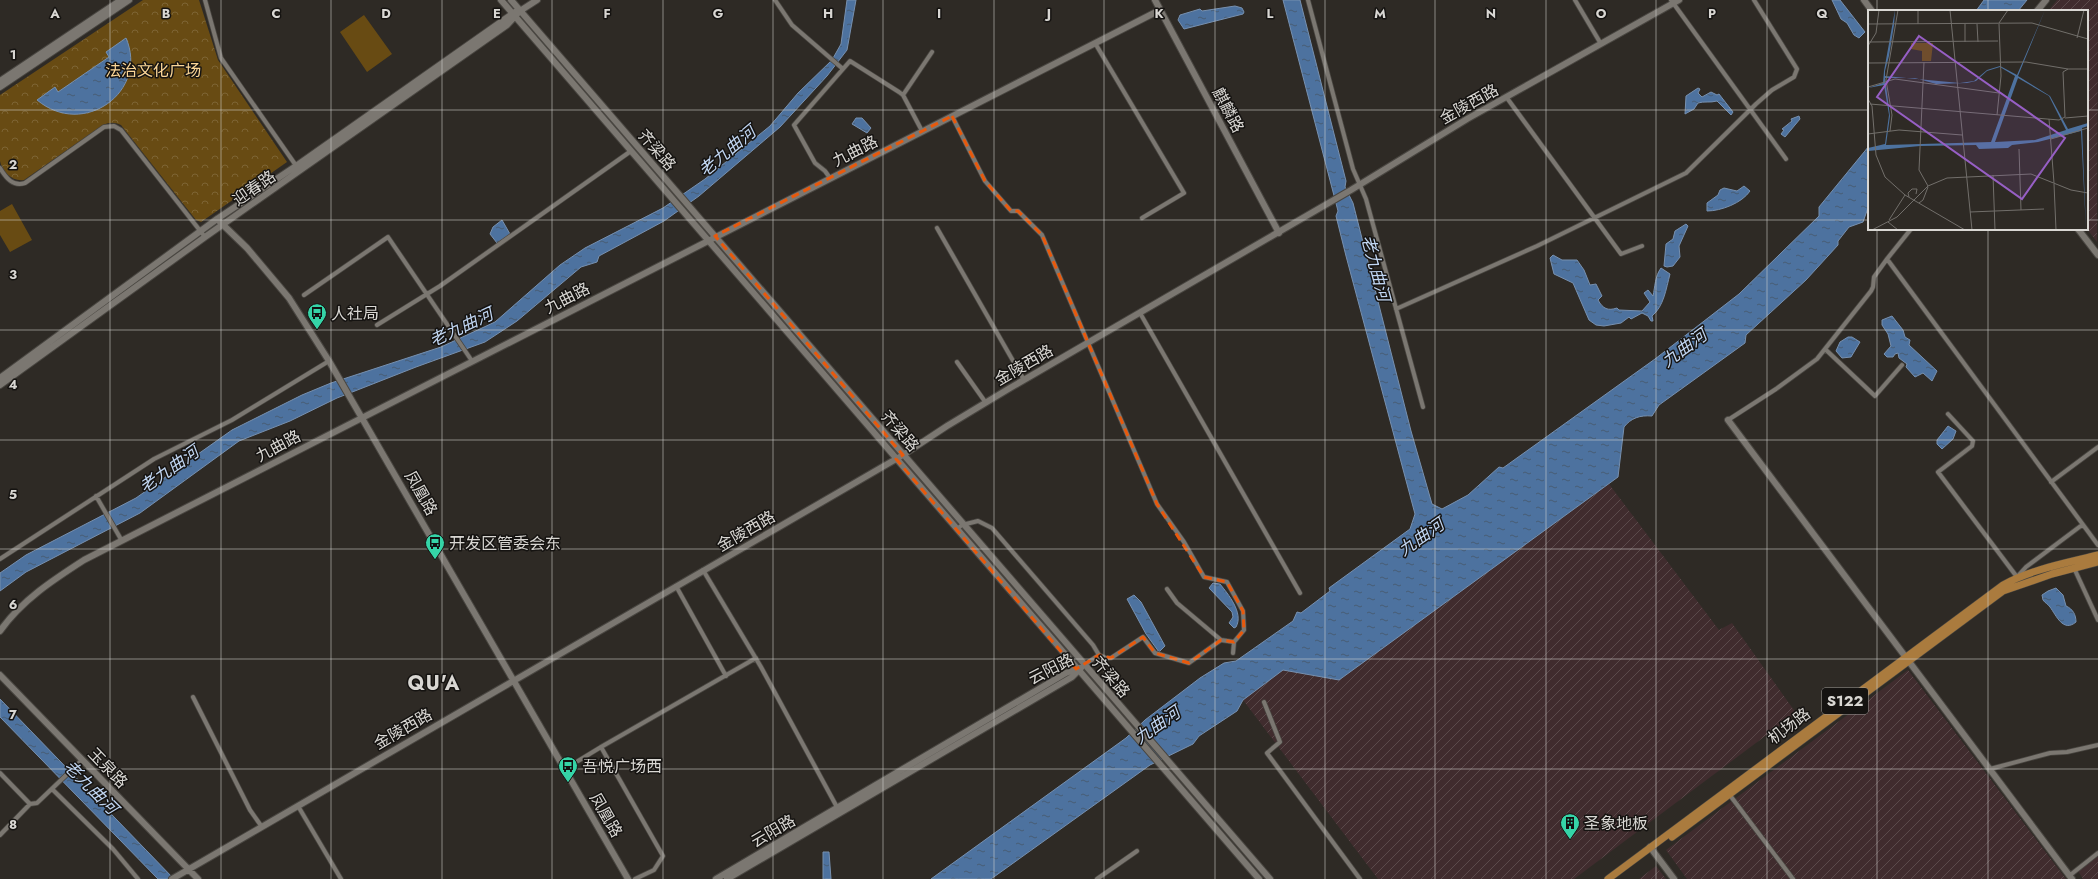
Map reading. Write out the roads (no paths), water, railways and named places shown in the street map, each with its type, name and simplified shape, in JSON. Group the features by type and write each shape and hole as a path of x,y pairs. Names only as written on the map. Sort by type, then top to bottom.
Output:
{"main road":[{"name":"机场路","path":"1608,879 1652,849 1728,793 1908,658 1989,595 2017,577 2049,567 2098,555"},
{"name":"机场路","path":"1908,658 2003,591 2029,581 2098,562"},
{"name":"机场路","path":"1616,879 1652,849"}],"street":[{"path":"0,81 121,0"},
{"path":"0,87 129,0"},
{"path":"205,0 221,58 298,169"},
{"name":"齐梁路","path":"501,0 896,459 1084,665 1270,879"},
{"name":"齐梁路","path":"511,0 903,455 959,527 1077,670 1259,879"},
{"name":"迎春路","path":"0,385 223,225 298,169 537,0"},
{"path":"775,0 792,25 842,68"},
{"name":"麒麟路","path":"1155,0 1279,232"},
{"path":"1308,0 1352,169 1366,199 1423,407"},
{"path":"1575,0 1602,44"},
{"path":"1396,309 1595,218 1686,173 1751,111 1756,104 1772,90 1794,77 1797,69 1754,0"},
{"path":"1864,0 1871,10"},
{"path":"2038,10 2046,0"},
{"path":"1674,1 1786,159"},
{"name":"金陵西路","path":"172,879 903,455 1024,380 1360,185 1467,119 1602,44 1674,1"},
{"name":"九曲路","path":"0,631 21,606 39,590 84,560 714,236 1160,10"},
{"path":"1095,43 1184,193 1142,218"},
{"path":"903,96 932,52"},
{"path":"830,178 825,171 815,163 794,125 842,68 850,61 858,64 903,96 922,131"},
{"path":"1507,98 1621,254 1642,246"},
{"path":"601,116 607,112"},
{"path":"952,116 985,181 1011,210 1018,211 1042,235 1087,344 1157,504 1184,542 1204,577 1227,582 1243,611 1244,630 1234,642 1233,653"},
{"path":"0,168 10,181 15,184 25,183 104,127 114,126 121,130 205,237"},
{"path":"377,325 426,293 440,286 631,151"},
{"name":"迎春路","path":"0,378 217,219 298,169"},
{"name":"凤凰路","path":"217,219 247,248 289,298 329,361 628,879"},
{"path":"937,228 1024,380"},
{"path":"1910,230 1874,277 1871,291 1817,359 1776,389 1728,420 1908,658 2070,877 2098,853"},
{"path":"2079,230 2098,255"},
{"path":"304,295 388,237 472,361"},
{"path":"1887,259 2098,545"},
{"path":"1140,313 1300,593"},
{"path":"1825,349 1875,396 1902,365"},
{"path":"0,559 154,459 232,420 329,361"},
{"path":"957,362 986,403"},
{"path":"1948,414 1973,441 1972,446 1938,472 2017,577 2026,567 2082,525"},
{"path":"2051,482 2098,447"},
{"path":"96,496 122,541"},
{"path":"959,527 978,521 992,528 1099,655 1106,658 1111,658 1143,637 1155,653 1189,663 1221,640"},
{"path":"2074,568 2098,620"},
{"path":"703,570 756,658 839,810"},
{"path":"676,586 726,676"},
{"path":"1167,589 1177,603 1221,640 1234,642"},
{"path":"1084,665 1099,655"},
{"path":"578,761 756,658"},
{"name":"云阳路","path":"716,879 1072,677 1077,670 1084,665"},
{"name":"玉泉路","path":"0,675 198,879"},
{"path":"193,696 250,810 262,827"},
{"path":"1264,702 1280,742 1267,752 1360,879"},
{"path":"1990,769 2050,753 2067,752 2098,745"},
{"path":"601,748 663,856 654,870 635,879"},
{"path":"0,835 30,804 37,803 82,760"},
{"path":"0,773 30,804"},
{"path":"52,789 113,849 138,879"},
{"path":"1728,793 1793,879"},
{"path":"298,806 341,879"},
{"name":"云阳路","path":"727,879 839,810"},
{"path":"1652,849 1674,879"},
{"path":"1097,879 1137,851"}],"water":[{"path":"847,0 856,0 847,50 827,76 780,127 699,196 664,221 599,256 597,262 581,267 517,321 485,342 337,398 290,421 239,441 140,513 26,572 0,591 0,573 26,555 136,498 232,430 302,395 331,383 441,347 495,322 560,265 585,248 663,208 705,179 770,126 798,93 832,60 841,44"},
{"name":"九曲河","path":"1283,0 1300,0 1346,181 1345,187 1353,203 1411,431 1432,504 1442,509 1468,495 1499,467 1503,468 1655,359 1739,294 1819,216 1819,207 1868,147 1868,208 1863,222 1849,227 1838,241 1838,245 1806,280 1746,335 1745,343 1659,405 1652,416 1636,418 1624,427 1618,477 1339,680 1283,670 1243,700 1237,711 1199,736 1193,744 1150,765 991,879 931,879 1126,738 1145,720 1200,678 1224,663 1236,661 1293,621 1297,612 1301,613 1330,591 1329,588 1410,529 1415,514 1346,256 1336,216 1338,211"},
{"path":"1832,0 1840,0 1865,32 1859,38 1854,35 1847,23 1841,19"},
{"path":"1984,0 2027,0 2019,10 1977,10"},
{"path":"1235,6 1242,8 1244,12 1243,14 1184,29 1178,20 1180,15 1200,9 1202,11"},
{"path":"126,38 131,57 128,76 120,91 108,104 92,111 74,114 55,111 37,100 55,87 58,92 109,57 106,52"},
{"path":"1698,88 1700,89 1698,93 1702,97 1711,92 1717,95 1719,94 1733,112 1731,115 1717,101 1698,103 1694,109 1685,114 1686,96"},
{"path":"1799,116 1800,119 1785,137 1781,134 1784,130 1782,129 1792,121 1791,119"},
{"path":"856,118 862,118 871,128 867,133 852,124"},
{"path":"1744,186 1750,191 1737,203 1725,208 1707,211 1707,203 1718,195 1720,190 1724,188 1737,191"},
{"path":"502,220 510,234 497,243 490,234 493,227"},
{"path":"1686,224 1688,226 1679,246 1680,257 1673,266 1664,266 1666,244 1673,239 1675,231"},
{"path":"1553,255 1562,260 1577,260 1584,270 1590,285 1596,284 1602,296 1598,300 1608,309 1617,308 1619,310 1642,311 1650,302 1644,293 1648,290 1653,296 1656,278 1661,268 1670,274 1662,302 1652,316 1653,321 1642,313 1631,319 1629,317 1621,323 1604,326 1596,325 1589,320 1573,283 1554,274 1550,258"},
{"path":"1892,316 1903,330 1905,337 1910,340 1909,345 1937,371 1932,381 1923,373 1915,377 1906,367 1907,364 1899,358 1898,353 1893,357 1887,357 1884,354 1891,346 1888,334 1882,325 1882,320"},
{"path":"1848,337 1852,337 1860,342 1851,357 1842,358 1836,351 1840,342"},
{"path":"1948,426 1956,431 1953,439 1942,449 1937,444 1937,440"},
{"path":"1213,583 1220,584 1237,610 1238,622 1234,628 1229,623 1233,617 1232,612 1209,588"},
{"path":"2056,588 2063,595 2066,606 2071,609 2075,615 2076,622 2071,625 2060,622 2043,600 2042,595"},
{"path":"1134,595 1141,602 1165,646 1159,652 1146,634 1127,599"},
{"path":"0,699 174,879 158,879 0,717"},
{"path":"823,852 829,852 831,879 823,879"}],"place":[{"name":"人社局","path":"317,330"},
{"name":"开发区管委会东","path":"435,560"},
{"name":"吾悦广场西","path":"568,783"},
{"name":"圣象地板","path":"1570,840"}],"district":[{"name":"QU'A","path":"434,683"}],"park label":[{"name":"法治文化广场","path":"153,70"}],"water label":[{"name":"老九曲河","path":"727,151"},
{"name":"老九曲河","path":"1376,268"},
{"name":"老九曲河","path":"461,327"},
{"name":"老九曲河","path":"169,469"},
{"name":"老九曲河","path":"91,787"}]}
